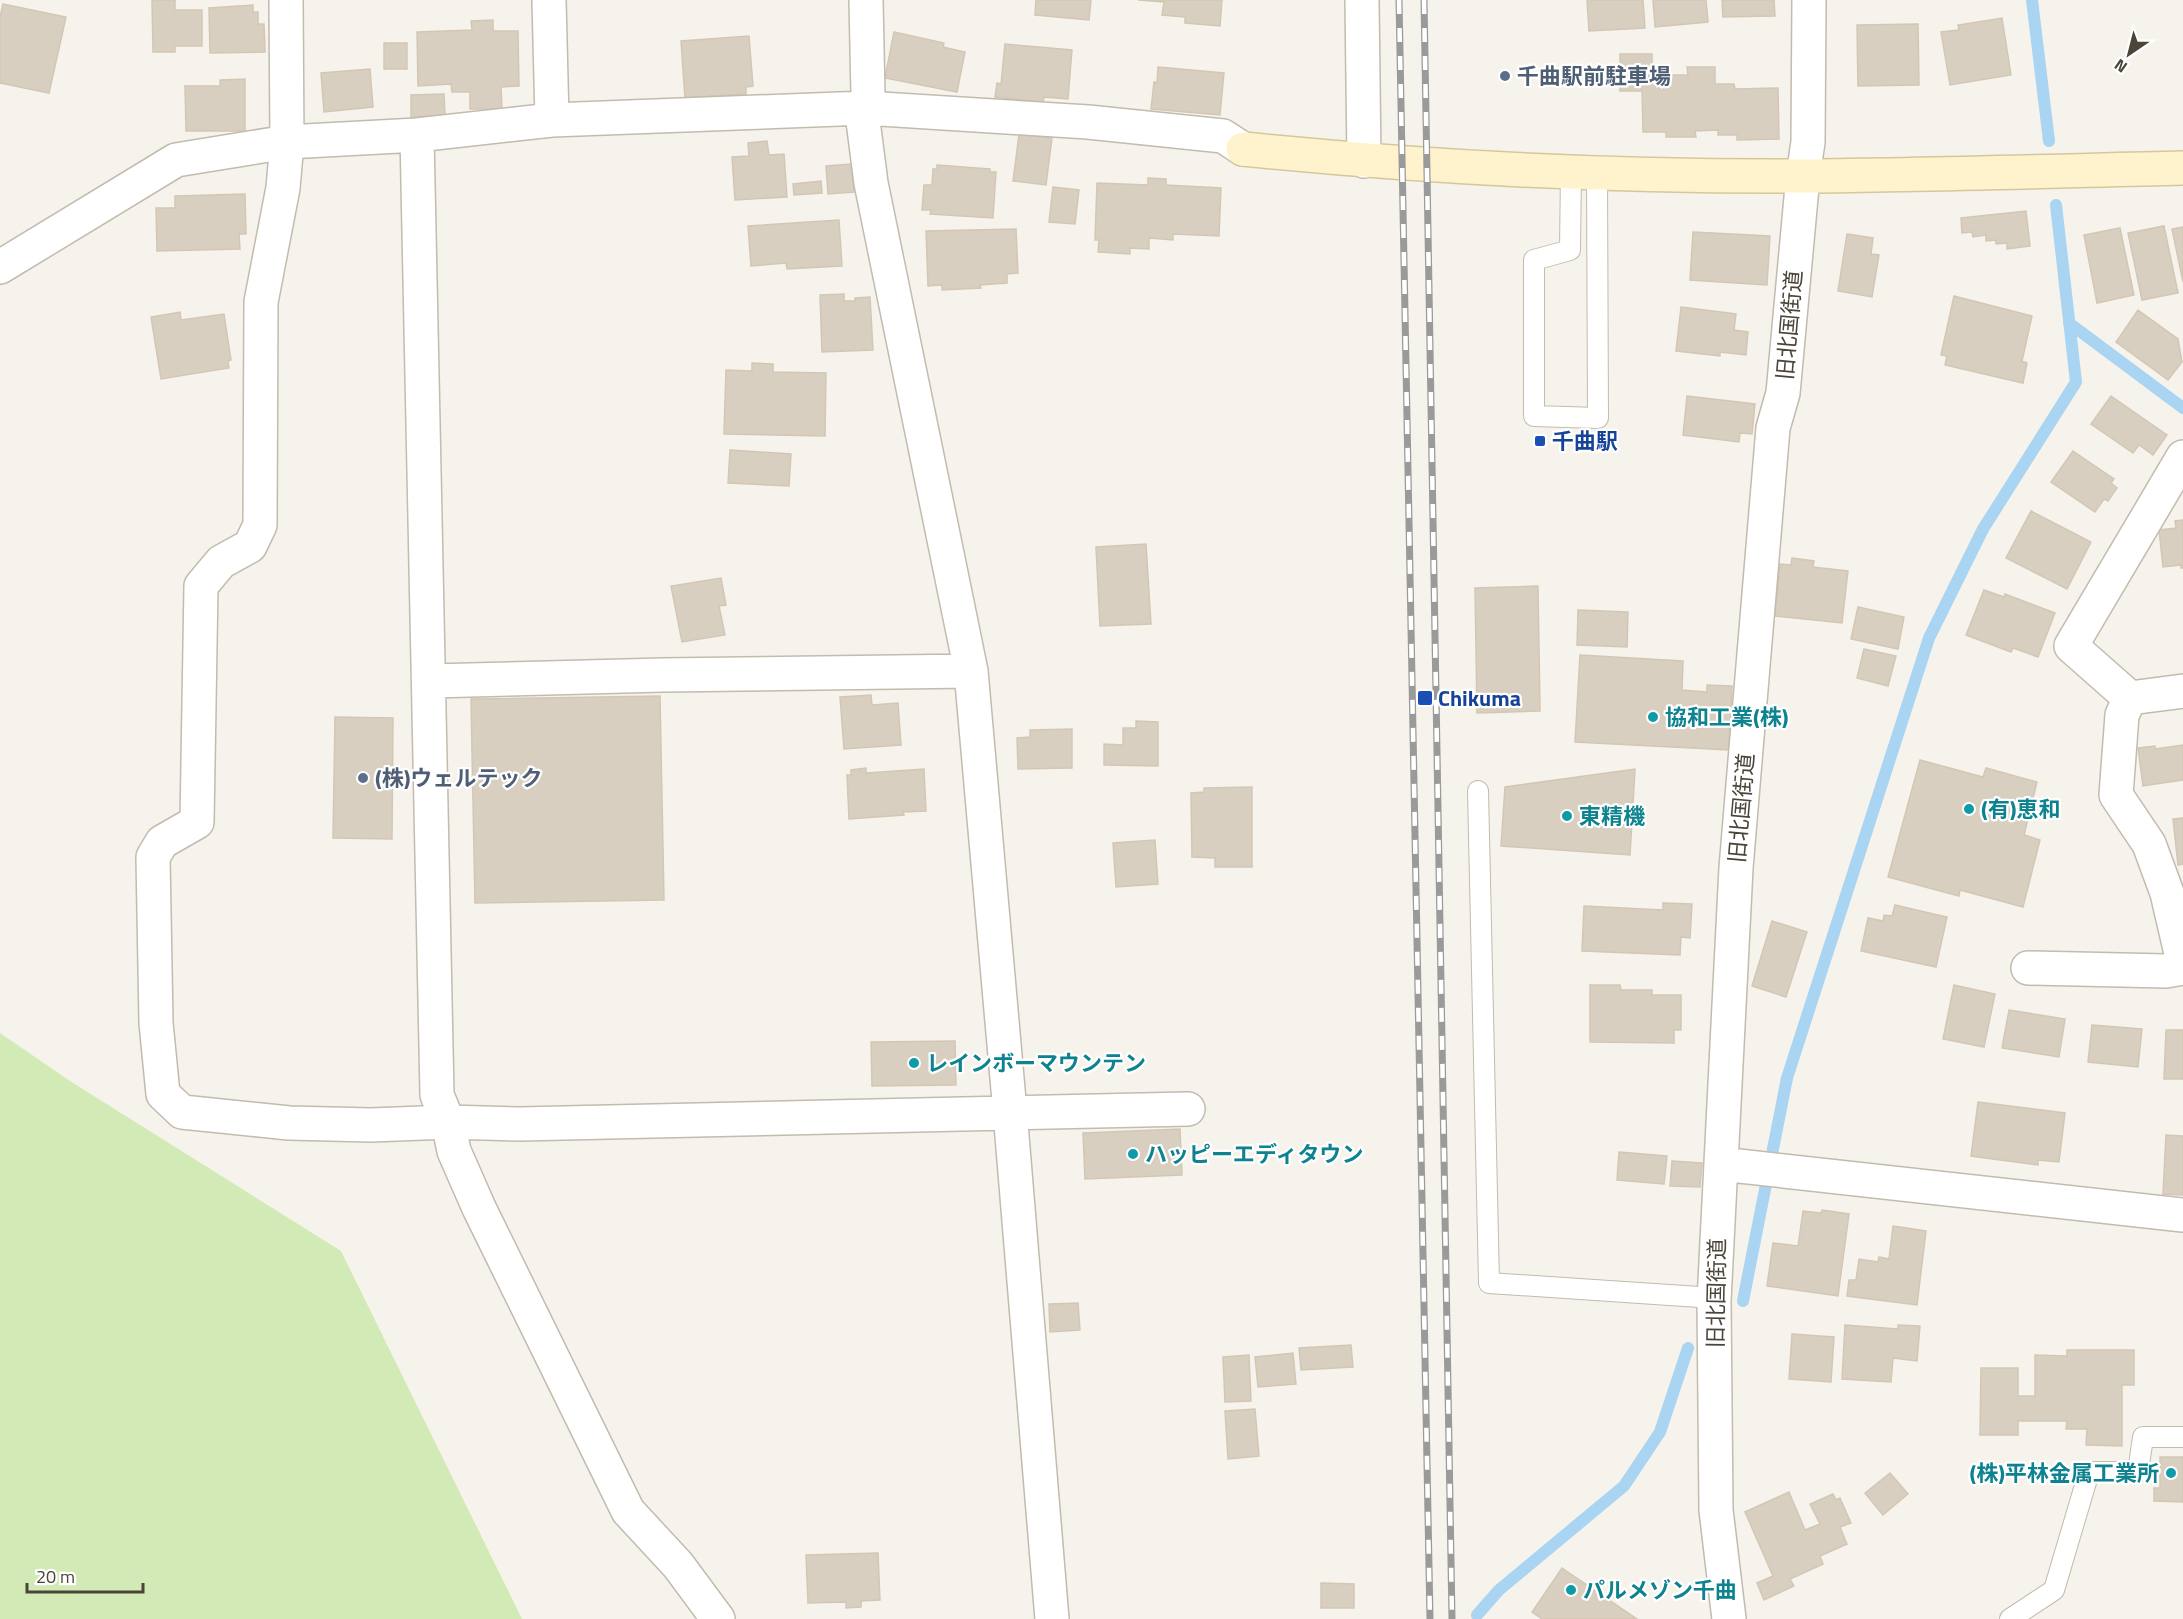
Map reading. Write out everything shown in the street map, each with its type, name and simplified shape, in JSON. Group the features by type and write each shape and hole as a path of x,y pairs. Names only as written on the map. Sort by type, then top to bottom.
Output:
{"street":[{"path":"286,0 287,142 283,188 261,302 260,525 250,546 221,562 201,586 197,822 162,842 153,857 156,1023 163,1095 182,1112 289,1123 371,1125 448,1122 520,1124 1188,1109"},
{"path":"549,0 552,120"},
{"path":"866,0 868,96 863,121 871,183 970,671 1010,1112 1052,1619"},
{"path":"1362,0 1364,161"},
{"name":"旧北国街道","path":"1729,1619 1716,1510 1714,1298 1736,1166 1736,868 1773,428 1783,393 1808,142 1809,0"},
{"path":"0,267 176,160 287,142 417,135 552,120 865,108 1088,122 1223,136 1243,149 1364,161 1584,172 1803,176 2183,168"},
{"path":"417,135 437,1095 448,1122 454,1150 479,1208 628,1511 678,1565 718,1619"},
{"path":"2183,457 2071,645 2130,698 2183,691"},
{"path":"430,681 970,671"},
{"path":"2130,698 2122,715 2116,795 2149,844 2167,893 2183,962"},
{"path":"2028,968 2166,971 2183,968"},
{"path":"1736,1166 2183,1215"}],"lane":[{"path":"1584,172 1598,418 1534,416 1534,260 1570,250 1584,172"},
{"path":"1478,791 1489,1283 1714,1298"},
{"path":"2010,1619 2054,1590 2089,1472 2138,1472 2143,1437 2183,1437"}],"green space":[{"path":"0,1033 70,1081 341,1251 522,1619 0,1619"}],"building":[{"path":"152,0 175,0 175,10 202,10 202,46 175,46 175,52 153,52"},
{"path":"1036,0 1091,0 1089,20 1035,15"},
{"path":"1138,0 1222,0 1220,26 1185,23 1185,17 1162,15 1164,2"},
{"path":"1587,0 1643,0 1645,28 1589,31"},
{"path":"1653,0 1706,0 1708,22 1655,27"},
{"path":"1722,0 1774,0 1775,16 1723,17"},
{"path":"3,4 66,17 49,93 0,83 0,17"},
{"path":"253,5 253,12 258,12 258,24 264,24 265,52 210,53 209,8"},
{"path":"2002,18 2011,75 1950,85 1941,32 1959,30 1958,25"},
{"path":"493,20 493,31 518,31 519,86 501,87 502,109 470,109 470,92 452,92 451,84 418,86 417,32 472,30 471,21"},
{"path":"1918,24 1919,85 1858,86 1857,25"},
{"path":"894,32 944,43 943,47 965,52 957,92 885,78"},
{"path":"749,36 753,86 746,87 746,94 685,98 681,41"},
{"path":"384,43 407,43 407,69 384,69"},
{"path":"1005,44 1072,50 1068,99 1044,97 1043,102 995,97 997,83 1001,84"},
{"path":"1620,54 1652,54 1652,75 1688,75 1687,67 1715,67 1715,84 1734,84 1735,89 1778,88 1779,139 1737,140 1737,135 1718,135 1718,130 1695,131 1696,137 1666,137 1666,132 1643,132 1642,91 1620,91"},
{"path":"1158,67 1224,73 1220,115 1151,109"},
{"path":"370,69 373,107 324,112 321,73"},
{"path":"245,79 245,131 186,131 185,86 220,86 220,80"},
{"path":"444,94 445,116 411,117 411,95"},
{"path":"1019,134 1052,138 1046,185 1013,181"},
{"path":"767,141 769,155 784,154 787,197 735,200 732,157 749,156 748,143"},
{"path":"851,164 854,192 828,194 826,166"},
{"path":"937,165 990,169 990,172 996,172 993,218 930,214 931,210 922,210 924,185 932,185 933,169 937,169"},
{"path":"1148,178 1166,179 1166,185 1221,188 1219,236 1173,234 1173,240 1149,238 1149,249 1130,248 1130,254 1098,252 1099,240 1095,240 1097,183 1148,185"},
{"path":"821,181 822,193 794,195 793,184"},
{"path":"1053,187 1079,190 1075,224 1049,222"},
{"path":"245,194 246,234 239,234 240,249 157,251 156,208 175,208 175,196"},
{"path":"2026,211 2030,246 2007,249 2007,243 1996,244 1996,240 1986,241 1986,235 1973,237 1972,232 1962,233 1961,218"},
{"path":"839,220 842,266 787,269 786,263 751,266 748,226"},
{"path":"2164,226 2178,293 2142,300 2128,233"},
{"path":"2183,227 2183,282 2172,229"},
{"path":"2120,228 2134,295 2097,303 2084,235"},
{"path":"1016,229 1018,273 1007,274 1007,283 980,285 981,288 942,290 942,285 928,286 926,231"},
{"path":"1693,232 1770,236 1767,285 1690,280"},
{"path":"1847,234 1873,238 1871,254 1879,255 1872,297 1838,291"},
{"path":"844,294 844,301 870,297 873,350 822,352 820,295"},
{"path":"1954,296 2032,316 2022,361 2027,363 2023,383 1945,365 1947,356 1941,355"},
{"path":"1681,307 1736,314 1734,330 1748,332 1746,355 1720,352 1720,356 1676,351"},
{"path":"2138,310 2178,339 2182,362 2168,380 2116,342"},
{"path":"180,312 181,320 224,314 231,360 228,361 229,368 161,379 151,317"},
{"path":"752,363 773,364 773,372 826,373 825,436 724,434 726,370 752,371"},
{"path":"1687,396 1755,404 1752,434 1740,433 1739,442 1683,435"},
{"path":"2111,396 2167,435 2153,455 2139,445 2133,453 2091,424"},
{"path":"730,450 791,454 789,486 728,483"},
{"path":"2073,451 2114,479 2111,483 2117,488 2108,501 2104,499 2095,512 2051,482"},
{"path":"2031,511 2091,542 2067,589 2006,558"},
{"path":"2183,520 2183,568 2181,565 2163,567 2159,530 2176,528 2175,521"},
{"path":"1146,544 1151,624 1100,626 1096,547"},
{"path":"1792,558 1814,561 1813,567 1848,571 1842,623 1775,616 1780,564 1791,565"},
{"path":"721,578 726,605 719,606 725,635 682,642 671,586"},
{"path":"1538,586 1540,711 1477,713 1475,588"},
{"path":"1984,590 2004,597 2005,594 2055,613 2038,657 2013,648 2011,652 1966,635"},
{"path":"1858,607 1904,617 1898,649 1851,639"},
{"path":"1578,610 1628,612 1627,647 1577,645"},
{"path":"1864,649 1896,656 1888,686 1857,678"},
{"name":"協和工業(株)","path":"1580,655 1683,661 1682,690 1707,692 1707,685 1732,686 1729,750 1575,742"},
{"path":"871,695 872,705 898,703 901,745 844,749 840,697"},
{"path":"660,696 664,900 475,903 471,699"},
{"name":"(株)ウェルテック","path":"335,717 393,718 392,839 333,838"},
{"path":"1136,721 1158,722 1158,766 1104,765 1104,744 1123,745 1123,728 1136,728"},
{"path":"1072,729 1072,768 1018,769 1017,738 1030,737 1030,730"},
{"path":"2183,745 2183,780 2143,786 2138,748 2155,746 2155,749"},
{"name":"(有)恵和","path":"1920,760 1983,777 1986,768 2037,782 2024,835 2040,840 2023,907 1960,890 1959,896 1888,877"},
{"path":"866,768 866,773 924,769 926,811 849,819 847,775 851,775 851,770"},
{"name":"東精機","path":"1635,769 1630,855 1501,846 1505,787"},
{"path":"1252,787 1252,867 1215,867 1215,858 1192,857 1191,793 1204,792 1204,788"},
{"path":"2183,818 2183,864 2178,865 2173,819"},
{"path":"1155,840 1158,884 1116,887 1113,843"},
{"path":"1663,903 1692,904 1690,938 1681,937 1680,955 1582,951 1584,906 1663,910"},
{"path":"1895,905 1947,917 1936,967 1861,951 1868,918 1883,921 1884,915 1892,916"},
{"path":"1772,921 1807,932 1786,997 1752,986"},
{"path":"1590,985 1620,985 1621,990 1652,990 1652,995 1681,995 1681,1030 1674,1030 1674,1043 1590,1042"},
{"path":"1954,985 1995,994 1984,1047 1943,1039"},
{"path":"2009,1010 2065,1019 2059,1057 2002,1048"},
{"path":"2092,1025 2142,1029 2138,1067 2088,1062"},
{"path":"2166,1030 2183,1030 2183,1079 2164,1079"},
{"name":"レインボーマウンテン","path":"955,1041 956,1085 872,1086 871,1042"},
{"path":"1978,1102 2065,1113 2059,1162 2038,1160 2038,1165 1971,1156"},
{"name":"ハッピーエディタウン","path":"1180,1129 1182,1175 1085,1179 1083,1133"},
{"path":"2166,1135 2183,1136 2183,1195 2163,1194"},
{"path":"1619,1152 1667,1156 1664,1184 1617,1180"},
{"path":"1672,1161 1702,1163 1700,1187 1670,1186"},
{"path":"1822,1210 1849,1214 1838,1296 1767,1286 1773,1243 1798,1246 1803,1211 1821,1213"},
{"path":"1893,1226 1926,1231 1917,1305 1847,1296 1849,1280 1856,1280 1859,1259 1878,1262 1879,1257 1889,1259"},
{"path":"1078,1303 1080,1330 1050,1332 1049,1304"},
{"path":"1845,1325 1898,1329 1898,1325 1920,1326 1917,1361 1893,1358 1891,1382 1842,1379"},
{"path":"1792,1334 1834,1337 1831,1382 1789,1379"},
{"path":"1351,1345 1353,1367 1301,1370 1299,1348"},
{"path":"2067,1350 2134,1350 2134,1385 2122,1385 2122,1446 2086,1445 2087,1429 2066,1429 2067,1421 2018,1421 2018,1435 1980,1435 1981,1368 2018,1368 2018,1396 2035,1396 2035,1355 2067,1356"},
{"path":"1293,1353 1296,1384 1258,1387 1255,1357"},
{"path":"1249,1355 1251,1401 1225,1402 1223,1357"},
{"path":"1255,1409 1259,1456 1228,1459 1225,1411"},
{"name":"(株)平林金属工業所","path":"2160,1457 2183,1457 2183,1502 2154,1501 2154,1488 2160,1488"},
{"path":"1890,1473 1908,1494 1883,1515 1865,1493"},
{"path":"1789,1492 1805,1530 1820,1524 1810,1504 1833,1494 1836,1500 1840,1498 1851,1523 1840,1527 1847,1544 1820,1556 1823,1564 1790,1579 1794,1586 1764,1600 1757,1583 1773,1576 1745,1512"},
{"path":"878,1553 880,1600 861,1601 861,1607 846,1608 846,1602 808,1603 806,1555"},
{"name":"パルメゾン千曲","path":"1562,1568 1637,1619 1542,1619 1532,1612"},
{"path":"1321,1583 1354,1584 1354,1608 1321,1608"}],"waterway":[{"path":"2032,0 2049,141"},
{"path":"1743,1301 1787,1078 1929,638 1983,529 2076,382 2056,205"},
{"path":"2069,323 2183,408"},
{"path":"1477,1615 1499,1590 1624,1486 1660,1432 1688,1348"}],"railway":[{"path":"1399,0 1430,1619"},
{"path":"1424,0 1452,1619"}],"place":[{"name":"千曲駅前駐車場","path":"1505,76"},
{"name":"千曲駅","path":"1540,441"},
{"name":"Chikuma","path":"1425,698"},
{"name":"協和工業(株)","path":"1653,717"},
{"name":"(株)ウェルテック","path":"363,778"},
{"name":"(有)恵和","path":"1969,809"},
{"name":"東精機","path":"1567,816"},
{"name":"レインボーマウンテン","path":"914,1063"},
{"name":"ハッピーエディタウン","path":"1133,1154"},
{"name":"(株)平林金属工業所","path":"2171,1473"},
{"name":"パルメゾン千曲","path":"1571,1590"}]}
